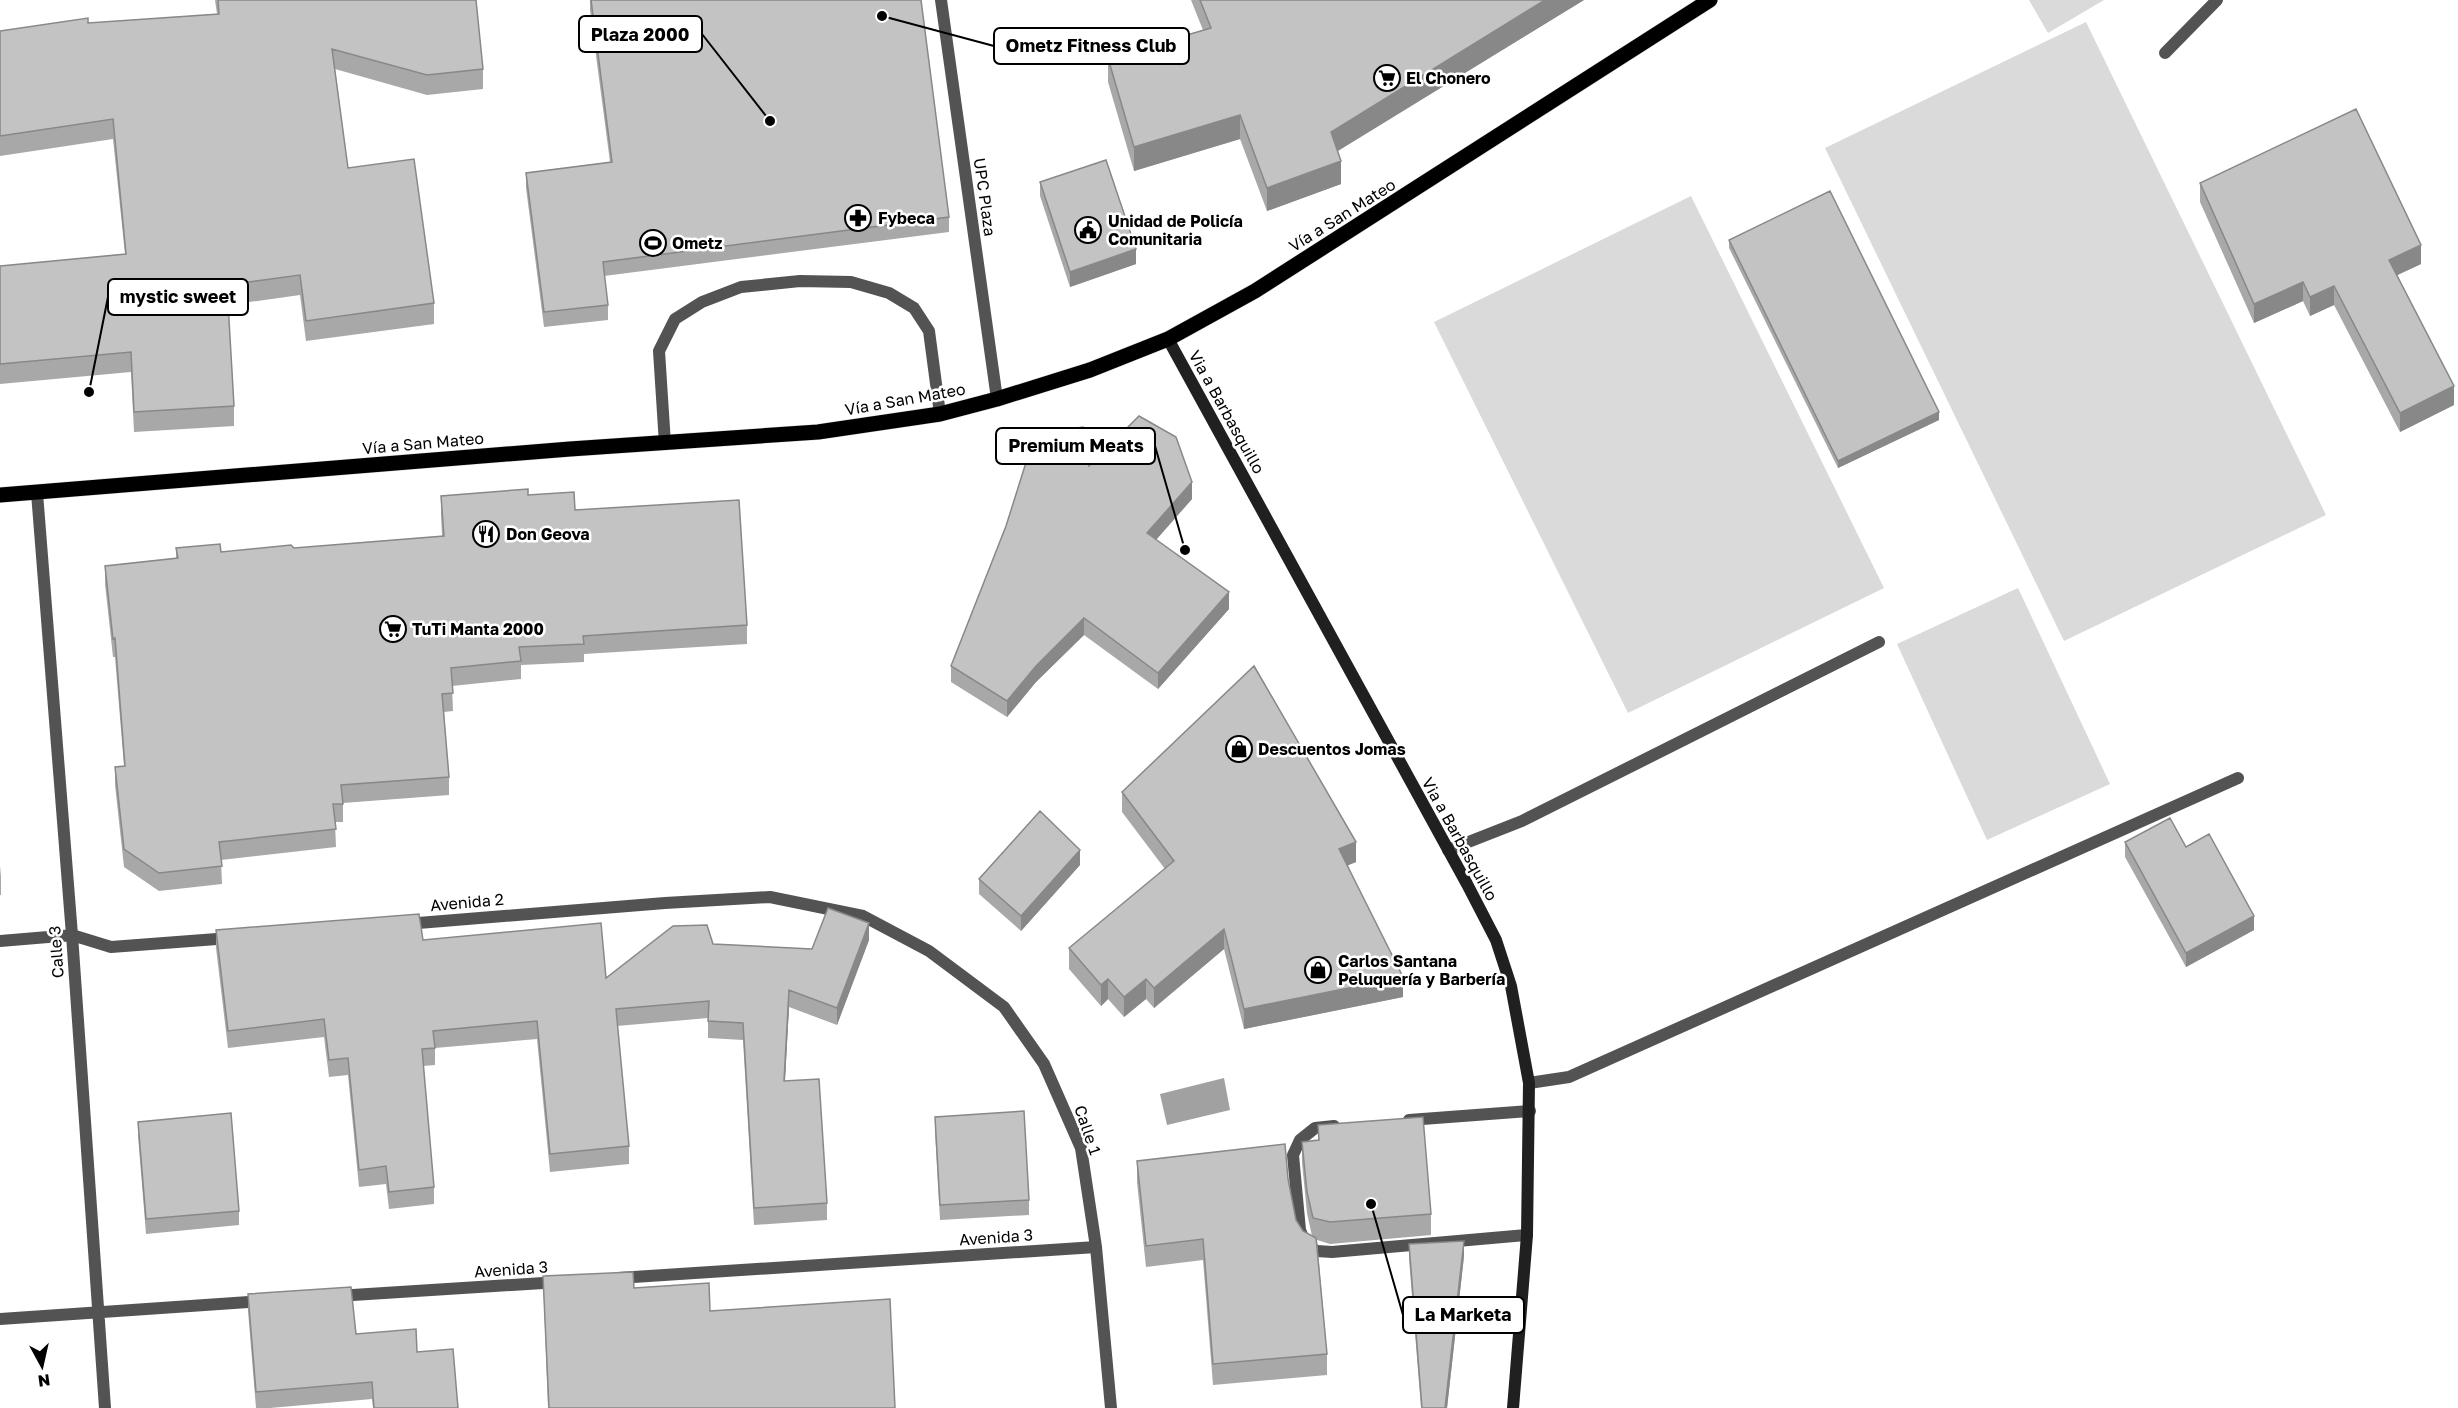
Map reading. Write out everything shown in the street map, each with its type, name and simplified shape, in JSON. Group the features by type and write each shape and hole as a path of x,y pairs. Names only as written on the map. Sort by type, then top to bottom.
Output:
{"main road":[{"name":"Vía a San Mateo","path":"0,495 570,449 818,432 939,414 997,399 1090,370 1168,339 1255,291 1710,0"},
{"name":"Via a Barbasquillo","path":"1168,339 1496,940 1511,986 1529,1083 1530,1111 1527,1235 1513,1408"}],"street":[{"name":"UPC Plaza","path":"941,0 997,399"},
{"path":"2164,53 2217,0"},
{"path":"665,444 659,351 675,320 702,302 741,287 797,281 851,282 889,293 914,308 929,331 939,414"},
{"name":"Calle 3","path":"37,493 72,935 105,1408"},
{"path":"1448,850 1522,821 1879,642"},
{"path":"1529,1083 1569,1077 2238,778"},
{"name":"Avenida 2","path":"394,924 770,897 863,916 929,951"},
{"path":"0,941 72,935 111,947 241,937"},
{"name":"Calle 1","path":"929,951 1004,1007 1044,1064 1080,1148 1096,1247 1111,1408"},
{"path":"1394,1122 1530,1111"},
{"path":"1349,1125 1315,1128 1300,1140 1293,1155 1300,1230 1306,1245 1317,1251 1332,1252 1527,1235"},
{"name":"Avenida 3","path":"609,1279 1096,1247"},
{"name":"Avenida 3","path":"324,1297 574,1281"},
{"path":"0,1319 277,1300"}],"shaded area":[{"path":"2029,0 2104,0 2048,33"},
{"path":"2086,22 2326,515 2064,641 1825,148"},
{"path":"1691,196 1884,588 1628,713 1434,322"},
{"path":"2018,588 2110,784 1987,840 1897,644"},
{"path":"1224,1078 1230,1110 1167,1125 1160,1094"}],"building":[{"path":"218,0 476,0 483,69 427,75 332,49 348,168 414,159 434,303 306,321 300,275 227,285 234,406 134,412 131,352 0,364 0,266 126,254 113,119 0,136 0,31 88,18 88,23 219,14"},
{"path":"591,0 921,0 949,217 603,262 608,305 544,312 526,173 612,162"},
{"path":"1200,0 1545,0 1331,132 1341,161 1267,188 1240,115 1134,147 1108,58 1211,28"},
{"path":"2356,109 2421,245 2389,260 2454,386 2400,413 2334,286 2310,297 2303,282 2254,304 2200,183"},
{"name":"Unidad de Policía Comunitaria","path":"1106,160 1136,249 1070,272 1040,182"},
{"path":"1830,191 1939,412 1838,461 1729,240"},
{"path":"1139,416 1176,437 1192,482 1147,533 1229,592 1158,673 1084,618 1036,666 1007,701 951,666 1006,526 1035,434 1083,427 1089,466"},
{"path":"528,489 528,495 574,492 575,510 739,500 747,625 583,636 584,644 519,647 521,661 451,668 453,693 442,694 449,777 341,785 343,804 333,804 336,829 219,842 222,866 159,873 124,849 115,767 125,766 115,638 113,639 105,566 178,558 176,548 220,544 221,552 291,545 294,548 444,536 441,496"},
{"path":"1254,666 1356,842 1339,849 1403,977 1244,1009 1224,929 1154,988 1146,979 1124,997 1108,979 1101,985 1069,948 1174,861 1122,792"},
{"path":"1040,811 1080,850 1021,916 979,879"},
{"path":"2170,818 2186,847 2209,834 2254,916 2186,953 2125,842"},
{"path":"828,908 869,923 837,1008 789,990 784,1081 819,1079 827,1203 754,1208 743,1023 708,1021 709,1001 616,1009 629,1146 550,1154 537,1021 433,1031 435,1048 422,1049 434,1187 389,1192 386,1166 359,1170 348,1058 329,1060 324,1019 228,1031 216,930 419,914 423,940 601,923 606,978 673,926 707,925 713,944 812,949"},
{"path":"1024,1111 1029,1200 940,1205 935,1117"},
{"path":"231,1113 239,1211 146,1219 138,1122"},
{"path":"1423,1117 1431,1214 1330,1222 1313,1218 1307,1192 1302,1142 1319,1140 1318,1125"},
{"path":"1285,1144 1288,1179 1296,1220 1303,1231 1316,1238 1327,1354 1213,1364 1203,1239 1146,1246 1137,1161"},
{"path":"1464,1241 1445,1408 1422,1408 1409,1244"},
{"path":"633,1272 634,1288 709,1283 710,1311 890,1299 895,1408 549,1408 543,1276"},
{"path":"351,1287 356,1334 416,1329 417,1352 453,1349 458,1408 374,1408 372,1382 256,1392 248,1294"}],"place":[{"name":"Ometz Fitness Club","path":"882,16"},
{"name":"El Chonero","path":"1387,78"},
{"name":"Plaza 2000","path":"770,121"},
{"name":"Fybeca","path":"858,218"},
{"name":"Unidad de Policía Comunitaria","path":"1088,230"},
{"name":"Ometz","path":"653,243"},
{"name":"mystic sweet","path":"89,392"},
{"name":"Don Geova","path":"486,534"},
{"name":"Premium Meats","path":"1185,550"},
{"name":"TuTi Manta 2000","path":"393,629"},
{"name":"Descuentos Jomas","path":"1239,749"},
{"name":"Carlos Santana Peluquería y Barbería","path":"1318,970"},
{"name":"La Marketa","path":"1371,1204"}]}
